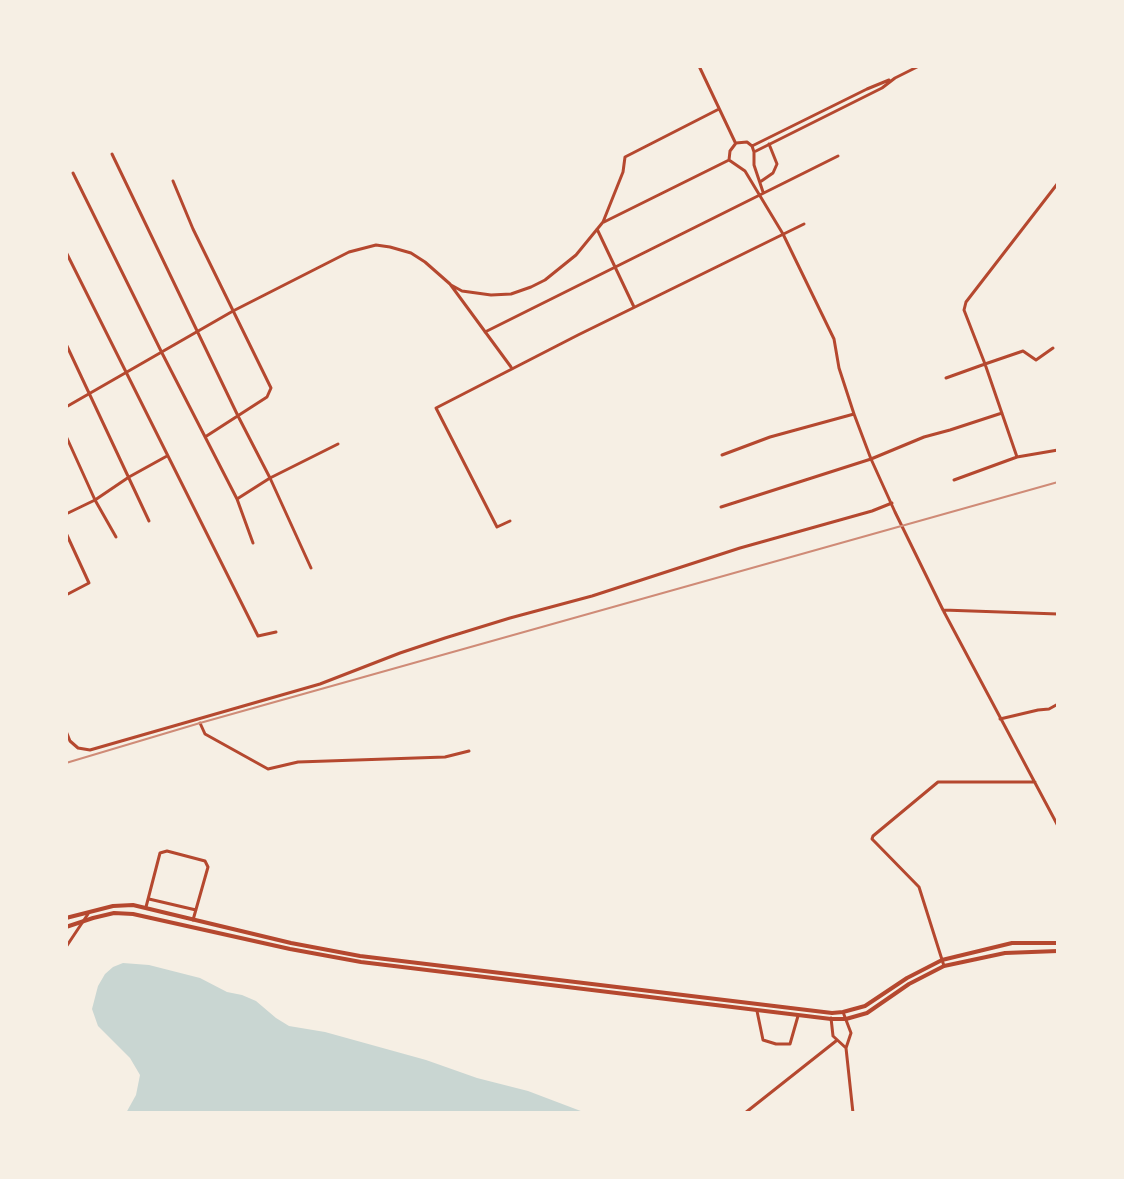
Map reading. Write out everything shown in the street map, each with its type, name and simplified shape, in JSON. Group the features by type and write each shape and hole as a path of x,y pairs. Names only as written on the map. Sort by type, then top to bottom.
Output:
{"main road":[{"path":"66,918 125,905 360,956 846,1019 867,1013 918,979 944,966 1005,953 1058,951"},
{"path":"66,927 114,913 133,914 331,957 798,1016 832,1016 865,1006 907,978 942,960 1012,943 1058,943"}],"street":[{"path":"699,66 736,143"},
{"path":"752,146 919,66"},
{"path":"754,152 882,88 895,78"},
{"path":"66,407 233,311 349,252 376,245 411,253 462,291 483,295 511,294 531,287 576,255 603,222 623,172 625,157 719,109"},
{"path":"729,160 730,151 736,143 747,142 752,146 761,194"},
{"path":"760,182 773,173 777,164 769,144"},
{"path":"112,154 311,568"},
{"path":"485,332 838,156"},
{"path":"603,222 729,160"},
{"path":"729,160 745,171 783,234 834,339 839,368 871,459 943,610 1058,826"},
{"path":"73,173 237,499 253,543"},
{"path":"173,181 193,229 271,388 267,397 205,437"},
{"path":"1017,457 964,310 966,302 1058,183"},
{"path":"510,521 497,527 436,408 804,224"},
{"path":"597,229 634,307"},
{"path":"66,252 258,636 276,632"},
{"path":"450,284 511,368"},
{"path":"66,344 149,521"},
{"path":"946,378 1023,351 1036,360 1053,348"},
{"path":"721,507 1002,413"},
{"path":"722,455 770,437 854,414"},
{"path":"66,436 95,500 116,537"},
{"path":"237,499 270,478 338,444"},
{"path":"954,480 1017,457 1058,450"},
{"path":"66,514 95,500 168,455"},
{"path":"66,731 70,741 78,748 90,750 320,684 445,638 606,592 892,503"},
{"path":"66,533 89,583 66,595"},
{"path":"943,610 1058,614"},
{"path":"1000,719 1049,709 1058,704"},
{"path":"200,723 205,734 268,769 298,762 445,757 469,751"},
{"path":"944,966 919,887 872,839 873,836 938,782 1035,782"},
{"path":"146,908 158,856 167,851 205,861 208,865 193,920"},
{"path":"148,898 196,910"},
{"path":"66,947 90,911"},
{"path":"757,1011 763,1040 776,1044 790,1044 798,1016"},
{"path":"843,1012 851,1033 846,1048 853,1113"},
{"path":"832,1016 831,1030 836,1041 846,1048"},
{"path":"745,1113 836,1041"}],"shaded area":[{"path":"123,963 149,965 200,978 227,992 256,1001 289,1026 325,1032 426,1060 528,1091 586,1113 126,1113 136,1095 140,1075 130,1058 98,1026 92,1009 105,974"}],"railway":[{"path":"66,763 1058,482"}]}
